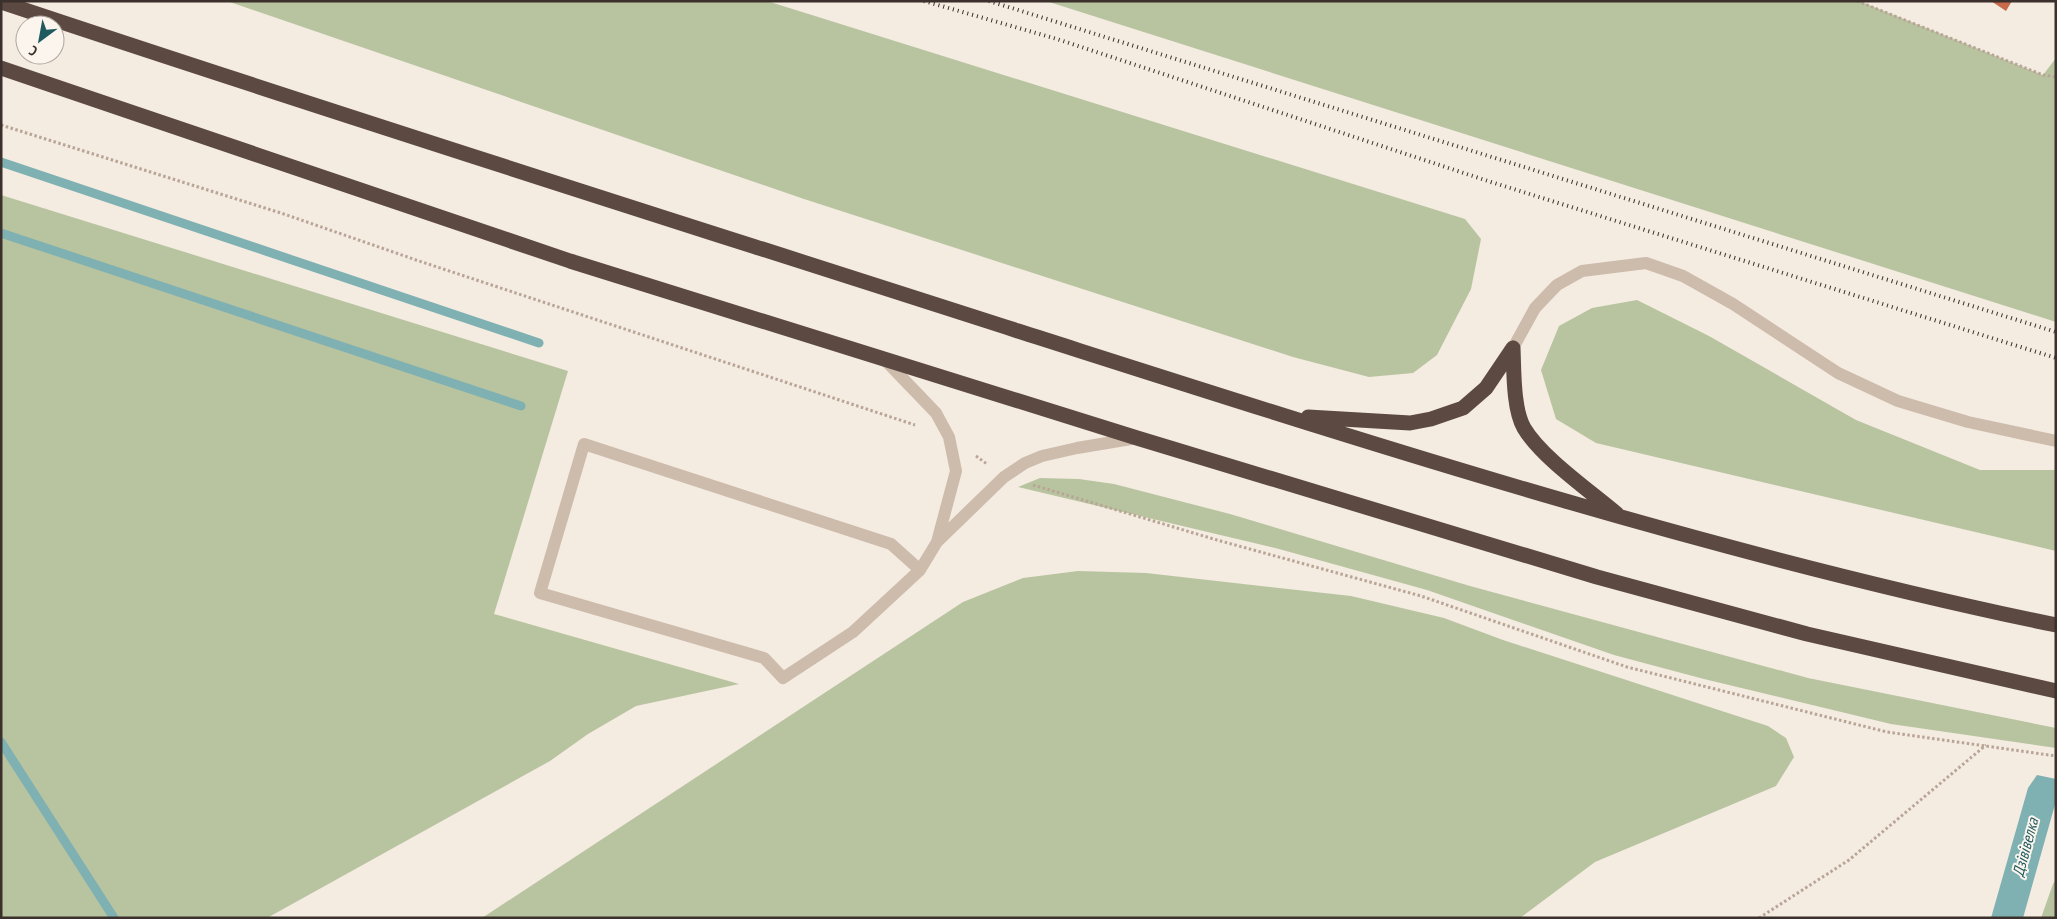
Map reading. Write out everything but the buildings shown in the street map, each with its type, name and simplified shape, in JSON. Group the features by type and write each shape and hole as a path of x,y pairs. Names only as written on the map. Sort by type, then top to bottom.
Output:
{"highway":[{"path":"1,2 235,81 1284,416 1624,518 1845,575 2056,625"},
{"path":"1,68 570,261 1137,438 1607,580 1807,634 2056,690"},
{"path":"1284,416 1410,423 1431,419 1463,408 1486,388 1513,348"},
{"path":"1513,348 1516,400 1523,427 1546,455 1624,518"}],"street":[{"path":"1513,348 1535,308 1557,285 1582,271 1646,263 1683,276 1733,304 1838,373 1898,401 1968,422 2056,441"},
{"path":"885,360 936,413 949,437 956,471 937,542"},
{"path":"920,570 891,544 584,444 540,593 764,658 783,678 853,632 920,570 937,542 1004,477 1026,463 1042,456 1137,438"}],"path":[{"path":"1857,1 2043,75 2056,77"},
{"path":"1759,918 1849,860 1987,745"}],"green space":[{"path":"227,1 767,1 1465,219 1481,239 1471,289 1437,355 1413,373 1369,377 1293,357 804,199"},
{"path":"1046,1 1859,1 2043,75 2056,58 2056,322"},
{"path":"1,195 568,371 494,614 739,684 636,706 588,734 550,761 267,918 1,918"},
{"path":"1637,300 1709,336 1856,420 1980,470 2056,470 2056,551 1596,443 1556,419 1541,370 1559,326 1592,308"},
{"path":"1040,478 1079,479 1114,484 1230,514 1470,586 1808,678 2056,728 2056,748 1891,724 1704,679 1614,655 1427,590 1279,549 1018,487"},
{"path":"1078,571 1146,573 1351,596 1444,618 1503,640 1768,726 1786,738 1794,757 1776,786 1595,862 1520,918 482,918 963,602 1023,578"},
{"path":"2056,880 2056,918 2041,918 2053,884"}],"water":[{"name":"Дзівівелка","path":"2037,775 2056,779 2056,801 2023,918 1991,918 2028,788"}],"waterway":[{"path":"1,162 539,343"},
{"path":"1,233 521,406"},
{"path":"1,742 114,918"}],"railway":[{"path":"924,1 1057,39 1491,182 2056,358"},
{"path":"989,1 2056,332"}]}
